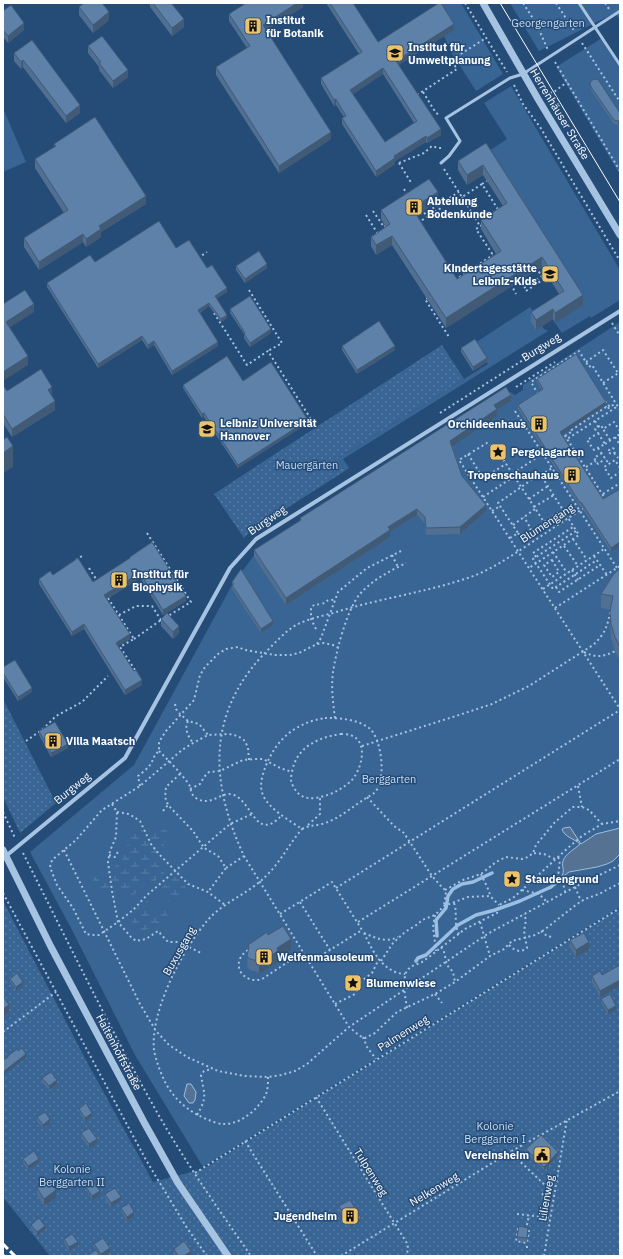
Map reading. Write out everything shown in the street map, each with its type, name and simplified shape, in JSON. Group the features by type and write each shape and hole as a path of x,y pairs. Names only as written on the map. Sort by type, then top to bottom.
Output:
{"street":[{"name":"Herrenhäuser Straße","path":"483,3 523,74 620,235"},
{"name":"Burgweg","path":"4,855 19,846 125,758 230,568 256,539 620,310"},
{"name":"Haltenhoffstraße","path":"4,855 145,1124 178,1183 228,1256"}],"lane":[{"path":"579,3 620,65"},
{"path":"441,163 449,156 460,141 446,118 510,78 523,74 620,11"}],"path":[{"path":"465,3 524,104 540,126 620,261"},
{"path":"523,3 536,23 551,56 620,171"},
{"path":"556,3 620,102"},
{"path":"415,97 457,69 451,60 486,38"},
{"path":"423,92 436,113 446,118"},
{"path":"399,163 424,153 432,146 443,148"},
{"path":"397,160 412,184"},
{"path":"441,163 480,226"},
{"path":"462,197 487,181"},
{"path":"482,184 500,213"},
{"path":"404,189 411,200"},
{"path":"420,213 422,215 459,192"},
{"path":"415,228 421,224 419,222 441,208 439,204"},
{"path":"373,211 384,227 385,226"},
{"path":"366,216 382,240"},
{"path":"450,283 493,256 476,229 485,223"},
{"path":"198,258 207,252"},
{"path":"524,288 542,276 534,264"},
{"path":"452,273 456,280"},
{"path":"526,291 548,276"},
{"path":"508,281 516,294"},
{"path":"214,313 247,365 282,343 249,290"},
{"path":"432,295 425,299 449,337"},
{"path":"608,318 620,336"},
{"path":"438,414 553,341 559,341"},
{"path":"586,362 603,350 619,373 603,383"},
{"path":"268,351 314,424"},
{"path":"540,396 531,382 579,351 589,367 592,365 619,408 594,421 560,444"},
{"path":"604,400 609,406 606,407"},
{"path":"565,436 571,432 569,431 606,407 607,409 616,403"},
{"path":"515,411 616,568"},
{"path":"594,421 598,427"},
{"path":"598,433 587,440 594,450 620,433 614,422 603,429"},
{"path":"598,427 601,425 610,440"},
{"path":"598,427 595,429 606,443 614,449"},
{"path":"561,429 610,505"},
{"path":"614,449 620,444 615,437"},
{"path":"336,888 620,710 459,460 487,442 497,450 544,522 563,510"},
{"path":"598,448 608,464"},
{"path":"596,461 594,458 609,452 611,448"},
{"path":"609,452 612,454 614,453 619,458 604,467 611,478 620,472"},
{"path":"468,454 483,478 506,464"},
{"path":"483,497 513,477 512,474 542,454"},
{"path":"596,461 598,464 605,459"},
{"path":"615,460 620,468"},
{"path":"586,467 596,461"},
{"path":"524,517 531,529 520,536 498,503 540,474 541,475 552,468"},
{"path":"529,568 579,535 541,475"},
{"path":"600,497 620,483"},
{"path":"529,499 548,486"},
{"path":"513,525 554,495"},
{"path":"606,500 610,498"},
{"path":"492,511 500,506"},
{"name":"Blumengang","path":"349,1027 244,856 235,837 223,796 220,770 221,734 227,711 238,688 254,666 265,653 292,628 311,619 352,607 423,590 475,575 493,568 584,508"},
{"path":"536,557 533,553 574,526"},
{"path":"576,530 533,559 553,589 597,560"},
{"path":"137,673 120,647 191,602 147,533"},
{"path":"510,538 518,533"},
{"path":"573,539 587,561"},
{"path":"564,545 578,566"},
{"path":"543,589 604,549"},
{"path":"317,644 321,638 338,592 367,568 400,551"},
{"path":"553,552 567,574"},
{"path":"392,555 398,567"},
{"path":"70,564 82,556"},
{"path":"594,556 607,575"},
{"path":"552,560 555,566 559,572 552,577 544,565 552,560"},
{"path":"334,718 332,698 333,672 352,607 360,594 368,586 406,563"},
{"path":"555,566 560,563"},
{"path":"556,587 559,592 600,565"},
{"path":"555,608 620,566"},
{"path":"89,568 99,583"},
{"path":"572,570 578,580"},
{"path":"543,574 548,571"},
{"path":"108,598 134,639"},
{"path":"316,629 311,619 311,609 313,605 322,604 327,600 334,600"},
{"path":"119,615 136,606 152,606 161,620"},
{"path":"362,746 462,714 498,701 529,686 593,645 604,632 611,610"},
{"path":"282,814 268,824 261,824 255,820 241,800 230,794 205,802 198,799 192,794 189,785 159,751 159,742 166,730 194,700 200,675 204,667 226,649 238,647 245,650 275,655 299,654 317,644 328,643 339,648"},
{"path":"583,651 592,656 604,656 615,651"},
{"path":"26,741 43,729 56,716 82,702 108,676"},
{"path":"175,704 176,709 180,714 188,721 199,724 208,735"},
{"path":"302,829 272,807 263,797 261,781 268,761 278,743 284,737 298,727 311,721 334,718 360,723 376,735 382,768 379,787 374,793 340,816 322,824 308,825"},
{"path":"188,721 186,725 187,734 193,743"},
{"path":"249,760 248,748 245,741 238,736 229,734 208,735 193,743 182,750 140,786 102,810 76,840 52,860 50,867 57,885 73,908 86,934 99,935 133,910 147,895 204,848 230,824 252,814"},
{"path":"351,735 359,740 362,746 362,755 356,775 342,788 330,795 320,797 308,798 299,794 291,781 292,772 293,766 306,747 321,738 351,735"},
{"path":"140,786 138,776 147,768 151,763 153,756 159,751"},
{"path":"190,790 200,784 204,777 210,772 220,770 238,762 249,760 255,759 268,761 280,768 292,772"},
{"path":"358,922 620,759"},
{"path":"180,774 166,787 165,797 168,805 193,831 204,848 218,856 226,868"},
{"path":"578,786 582,807"},
{"path":"308,825 320,814 320,797"},
{"path":"367,797 389,821 404,833 410,841 432,876 445,890 446,906"},
{"path":"112,804 117,812 116,837 108,862 118,922 131,938 136,941 146,939 158,931 168,942 179,942 202,953"},
{"path":"163,811 168,805"},
{"path":"533,853 536,845 555,822 573,807 582,807 596,816 602,824"},
{"path":"3,812 13,833"},
{"path":"117,812 129,814 140,822 146,831 151,844 175,872 188,884 208,892 225,905"},
{"path":"407,1008 404,989 405,974 410,967 422,962 436,948 441,947 471,926 497,913 499,906 513,898 575,841 602,824 620,821"},
{"name":"Buxusgang","path":"268,1076 266,1094 262,1101 242,1120 233,1124 222,1124 197,1115 182,1105 175,1097 161,1074 154,1050 156,1031 161,1004 167,987 189,946 208,920 225,905 260,882 276,865 291,842 302,829 308,825"},
{"path":"19,846 155,1108 195,1172 251,1256"},
{"path":"64,850 140,1004 156,1031 169,1045 187,1057 212,1068 245,1076 268,1076 295,1071 307,1064 349,1027 446,960 484,936 565,892 620,866"},
{"path":"109,855 115,857 119,850"},
{"path":"445,890 463,880 481,874 496,862 506,857 522,859 536,852 556,858 560,863 559,876 565,888 565,892"},
{"path":"208,892 226,868 244,856"},
{"path":"481,874 490,896 499,906"},
{"path":"279,914 332,882 358,922 373,951 379,959 388,968 405,974"},
{"path":"363,1037 365,1038 375,1033 397,1012 455,982 490,956 509,945 512,941 526,938 541,931 582,901 620,883"},
{"path":"575,887 582,901"},
{"path":"522,890 539,894 547,902"},
{"path":"3,893 146,1160 187,1228 207,1256"},
{"path":"381,961 399,937 422,920 435,915 446,906 468,897 490,896"},
{"path":"300,902 330,950"},
{"path":"454,903 456,908 454,919 459,934"},
{"name":"Palmenweg","path":"195,1172 620,908"},
{"path":"509,945 517,951 524,951 527,948 524,931 526,920 524,914"},
{"path":"435,915 433,927 436,948"},
{"path":"480,922 490,956"},
{"path":"310,963 362,930"},
{"path":"541,931 547,936 552,937"},
{"path":"364,932 381,940 389,940 399,937"},
{"path":"291,941 295,939"},
{"path":"441,947 444,952 447,965 453,972 455,982"},
{"path":"250,948 244,952 239,959 238,966 247,978 255,981 262,979 303,952"},
{"path":"335,1004 355,994 360,982 372,973 379,959"},
{"path":"3,1032 56,992"},
{"path":"434,994 442,1003"},
{"path":"349,1027 363,1037 375,1060"},
{"path":"197,1115 204,1103 206,1095 201,1075 204,1071 212,1068"},
{"name":"Nelkenweg","path":"341,1256 510,1152 567,1119 620,1091"},
{"name":"Tulpenweg","path":"316,1097 408,1245 406,1256"},
{"name":"Lilienweg","path":"544,1256 567,1119"},
{"path":"245,1141 317,1256"},
{"path":"510,1152 548,1188"},
{"path":"542,1195 557,1178"},
{"path":"517,1214 550,1218"},
{"path":"526,1231 529,1215"},
{"path":"527,1243 516,1243 518,1229 529,1231 527,1248"}],"green space":[{"path":"437,3 461,3 503,74 476,91 453,55 444,36 454,29"},
{"name":"Georgengarten","path":"510,3 620,3 620,20 615,13 539,51"},
{"path":"602,38 620,65 619,173 556,67"},
{"path":"511,86 620,270 620,300 591,318 590,316 562,333 555,323 583,305 486,153 507,139 484,103"},
{"path":"3,108 26,162 3,172"},
{"path":"530,307 544,329 548,331 343,459 349,468 345,471 338,458 488,364 475,343"},
{"name":"Berggarten","path":"620,322 620,907 203,1167 135,1055 71,928 30,852 134,765 232,585 258,550 510,392 515,395 523,390 523,385"},
{"name":"Mauergärten","path":"442,345 464,379 338,458 345,471 251,531 244,538 214,494"},
{"path":"3,699 56,803 20,833 3,797"},
{"path":"129,825 137,826 145,832 161,828 168,832 170,837 165,841 162,854 164,873 160,878 157,878 156,881 142,883 139,887 139,891 131,895 107,889 94,888 91,883 96,876 105,874 114,868 118,863 121,863 127,845 130,844 131,841 127,834 130,830 127,827"},
{"path":"173,877 176,877 185,886 189,893 187,896 182,894 175,899 167,917 158,926 147,929 140,934 132,931 134,913 139,906 148,901 153,911 162,909 166,905 169,899 162,888 163,885 166,885"},
{"name":"Kolonie Berggarten I","path":"3,901 87,1062 153,1182 203,1169 620,908 620,1256 50,1256 3,1197"}],"shaded area":[{"path":"570,827 581,844 596,834 620,828 620,854 613,861 607,864 569,872 561,878 563,873 564,858 580,844 563,832 562,829"},
{"path":"187,1084 191,1084 196,1092 193,1103 189,1103 184,1096"}],"building":[{"path":"84,3 102,3 109,12 93,25 79,7"},
{"path":"153,3 171,3 184,19 172,28"},
{"path":"246,3 297,3 263,25 331,132 279,166 216,67 250,46 229,14"},
{"path":"330,3 353,3 378,42 439,3 441,3 454,24 396,61 441,129 427,138 426,136 394,156 395,158 376,171 342,118 346,116 336,99 334,100 321,78 362,52","holes":["383,68 417,121 385,142 350,90"]},
{"path":"11,5 24,23 8,36 3,30 3,11"},
{"path":"102,36 128,70 113,81 99,63 101,62 88,46"},
{"path":"32,40 80,105 66,116 23,60 21,62 14,53"},
{"path":"597,79 620,113 620,120 614,120 591,87 590,83 592,80"},
{"path":"95,117 146,196 99,226 101,229 86,239 83,234 39,262 24,238 68,210 35,159 56,146 54,144"},
{"path":"486,143 583,295 555,313 553,309 536,320 531,312 564,291 542,257 446,318 392,236 376,245 371,237 390,224 381,210 429,179 438,192 412,208 457,279 501,251 481,220 507,203 483,165 467,175 458,161"},
{"path":"159,221 176,248 189,240 207,268 212,265 227,288 215,296 227,315 221,319 209,303 198,310 218,342 172,371 154,341 148,345 142,336 98,364 47,283 90,255 95,262"},
{"path":"259,251 267,264 245,279 236,266"},
{"path":"25,290 34,304 6,322 28,356 3,372 3,304"},
{"path":"250,296 271,329 250,343 230,309"},
{"path":"379,321 395,346 357,370 342,346"},
{"path":"475,339 487,358 473,367 461,348"},
{"path":"576,354 606,402 560,432 603,499 620,489 620,542 611,548 581,502 580,503 518,405 543,389 537,379"},
{"path":"227,356 243,381 271,362 308,420 238,465 204,413 202,414 183,385"},
{"path":"41,369 52,387 48,390 55,401 12,429 3,414 3,385 7,391"},
{"path":"506,387 511,395 494,405 497,409 450,441 462,476 486,505 460,527 426,528 425,517 417,509 388,527 390,530 286,598 254,550 301,520 300,518"},
{"path":"7,437 13,446 3,453 3,440"},
{"path":"152,542 186,596 163,610 140,573 104,595 130,634 116,643 134,671 136,670 142,680 125,690 84,624 72,632 39,579 50,571 53,575 78,558 93,582"},
{"path":"620,568 620,647 611,624 610,612 613,596 601,594 613,575"},
{"path":"241,569 273,621 261,629 232,585 234,584 232,582"},
{"path":"167,613 179,626 173,632 161,619"},
{"path":"15,660 32,688 18,697 3,673 3,667"},
{"name":"Villa Maatsch","path":"55,722 68,744 51,753 39,731"},
{"path":"283,926 291,939 277,948 278,951 259,963 258,961 250,959 247,956 248,945 267,932 268,935"},
{"path":"584,933 589,942 576,950 570,940"},
{"path":"620,965 620,980 600,991 592,976 600,971 602,975"},
{"path":"17,973 23,982 16,987 10,979"},
{"path":"610,994 616,1006 608,1010 601,999"},
{"path":"3,996 9,1005 3,1009"},
{"path":"22,1048 26,1054 3,1072 3,1060 17,1049 18,1051"},
{"path":"51,1072 57,1080 49,1086 42,1078"},
{"path":"86,1103 92,1113 85,1118 79,1109"},
{"path":"45,1112 50,1119 43,1125 37,1117"},
{"path":"89,1128 97,1139 89,1144 81,1133"},
{"name":"Vereinsheim","path":"541,1135 558,1152 544,1167 526,1149"},
{"path":"34,1151 39,1159 28,1166 23,1159"},
{"path":"49,1179 56,1190 44,1199 37,1188"},
{"path":"94,1182 100,1191 92,1196 86,1187"},
{"path":"115,1188 121,1197 111,1203 105,1194"},
{"name":"Jugendheim","path":"350,1200 361,1218 350,1225 339,1206"},
{"path":"129,1203 134,1212 127,1217 121,1208"},
{"path":"39,1218 45,1226 37,1232 31,1225"},
{"path":"519,1226 528,1228 527,1238 517,1237"},
{"path":"72,1234 78,1242 69,1247 64,1239"},
{"path":"103,1238 110,1248 101,1254 94,1244"},
{"path":"184,1241 191,1251 184,1256 178,1256 174,1249"},
{"path":"96,1250 100,1256 87,1256"}],"waterway":[{"path":"437,936 436,920 446,908 448,896 453,889 462,884 473,882 492,873"},
{"path":"416,961 418,958 426,955 458,925 476,915 520,901 551,887 558,881"}],"tram line":[{"path":"500,3 620,202"}],"railway":[{"path":"3,1244 15,1256"}],"place":[{"name":"Institut für Botanik","path":"253,26"},
{"name":"Institut für Umweltplanung","path":"395,53"},
{"name":"Abteilung Bodenkunde","path":"414,207"},
{"name":"Kindertagesstätte Leibniz-Kids","path":"550,274"},
{"name":"Orchideenhaus","path":"539,424"},
{"name":"Leibniz Universität Hannover","path":"207,429"},
{"name":"Pergolagarten","path":"498,452"},
{"name":"Tropenschauhaus","path":"572,475"},
{"name":"Institut für Biophysik","path":"119,580"},
{"name":"Villa Maatsch","path":"53,741"},
{"name":"Staudengrund","path":"512,879"},
{"name":"Welfenmausoleum","path":"264,957"},
{"name":"Blumenwiese","path":"353,983"},
{"name":"Vereinsheim","path":"542,1155"},
{"name":"Jugendheim","path":"350,1216"}],"park label":[{"name":"Kolonie Berggarten II","path":"72,1175"}]}
